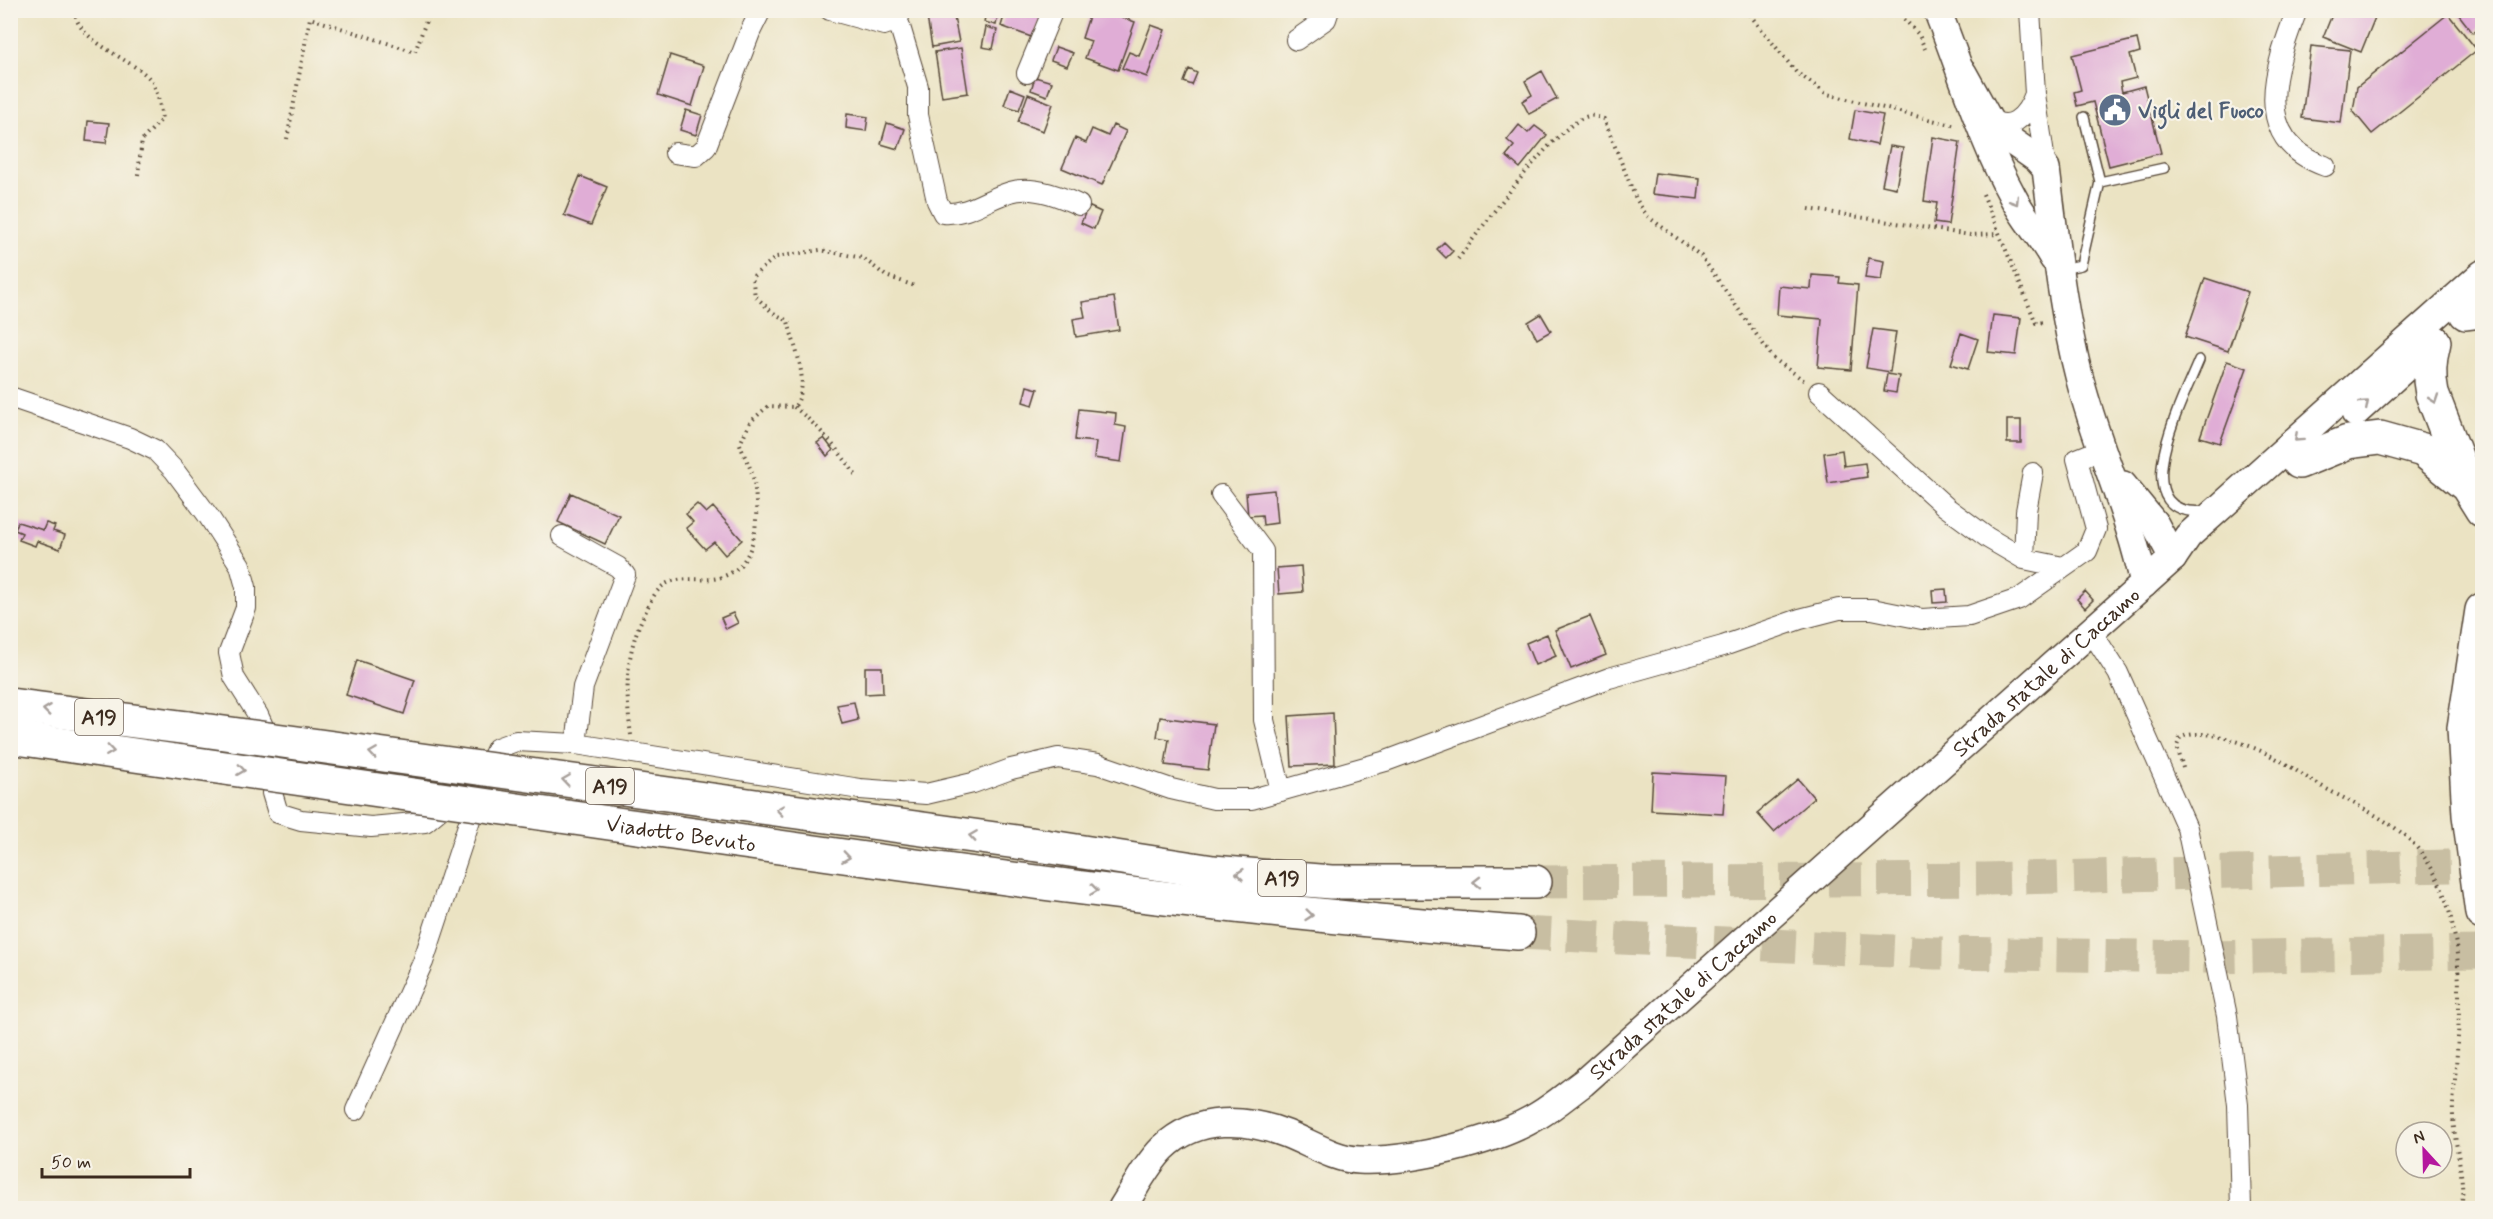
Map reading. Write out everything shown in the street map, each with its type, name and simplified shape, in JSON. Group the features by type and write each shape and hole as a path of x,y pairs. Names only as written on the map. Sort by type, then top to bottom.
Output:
{"highway":[{"path":"2455,319 2429,359 2428,379 2475,498"},
{"path":"2299,462 2348,442 2380,438 2423,450 2475,498"},
{"path":"2482,610 2479,645 2464,728 2469,815 2482,913"},
{"name":"Viadotto Bevuto","path":"10,705 1031,844 1213,872 1331,882 1535,882"},
{"name":"Viadotto Bevuto","path":"10,737 1036,884 1299,914 1518,933"}],"main road":[{"path":"1937,10 1963,73 1989,148 2013,199 2044,242 2058,270"},
{"path":"1963,73 1983,111 2002,137 2037,159 2046,169 2058,270 2080,381 2136,543 2144,584"},
{"path":"1989,148 2013,170 2026,176 2046,169"},
{"name":"Strada statale di Caccamo","path":"2173,558 2199,546 2299,462 2455,319 2482,274"},
{"path":"2455,319 2482,285"},
{"name":"Strada statale di Caccamo","path":"1122,1209 1164,1147 1202,1126 1224,1122 1244,1122 1287,1134 1333,1154 1357,1160 1386,1160 1457,1147 1496,1136 1538,1116 1583,1083 2144,584 2173,558 2188,536 2455,319"},
{"path":"2106,458 2155,524 2173,558"},
{"path":"2155,524 2173,533 2188,536"},
{"path":"2136,543 2149,555 2173,558"}],"street":[{"path":"675,153 696,156 706,147 751,30 761,10"},
{"path":"830,10 884,25 899,15 918,87 920,124 937,201 944,213 960,214 1012,191 1057,195 1079,205"},
{"path":"1027,73 1053,10"},
{"path":"1296,40 1326,19 1329,10"},
{"path":"2030,10 2035,94 2046,169"},
{"path":"2297,10 2276,71 2273,93 2276,112 2284,140 2308,160 2325,166"},
{"path":"1983,111 1997,122 2014,123 2028,112 2035,94"},
{"path":"1818,392 1946,507 1988,538 2024,559 2063,567"},
{"path":"10,397 130,438 155,450 174,470 209,517 240,565 246,587 246,608 229,653 234,677 258,715 272,746 278,767 272,793 278,813 301,820 371,827 425,822 486,771"},
{"path":"356,1110 423,962 486,771 497,748 516,741 576,744 860,789 926,794 1058,758 1098,764 1171,789 1214,799 1252,799 1386,761 1609,678 1723,646 1800,619 1839,609 1872,609 1922,618 1969,616 2019,599 2087,551 2096,529 2077,459 2106,458"},
{"path":"2024,559 2026,511 2032,473"},
{"path":"1221,495 1263,551 1264,720 1281,791"},
{"path":"562,536 618,567 625,575 583,687 576,744"},
{"path":"2091,631 2118,673 2187,828 2227,1016 2238,1105 2241,1209"}],"lane":[{"path":"2058,270 2081,265 2100,182 2084,117"},
{"path":"2100,182 2164,168"},
{"path":"2199,360 2162,453 2162,488 2172,504 2189,513 2218,510"}],"path":[{"path":"76,10 75,16 83,31 151,80 162,119 142,140 138,175"},
{"path":"287,139 310,18 415,52 430,10"},
{"path":"1746,10 1796,72 1827,94 1956,124"},
{"path":"1896,10 1919,35 1927,55"},
{"path":"1952,114 1959,133"},
{"path":"1458,259 1544,151 1574,122 1590,116 1604,119 1636,199 1647,216 1701,256 1773,358 1818,392"},
{"path":"1982,191 2036,323 2067,319"},
{"path":"1809,209 1970,235 1999,234"},
{"path":"794,407 802,397 803,384 788,321 755,296 752,277 776,257 820,250 863,258 885,276 915,286"},
{"path":"635,753 627,684 631,648 643,615 651,600 664,585 679,580 716,579 733,574 743,564 757,524 754,481 740,444 750,422 768,406 794,407 818,427 857,477"},
{"path":"2185,775 2177,746 2180,738 2188,734 2209,735 2248,746 2282,761 2319,787 2352,801 2382,819 2404,836 2422,855 2438,880 2447,904 2461,996 2453,1108 2461,1209"}],"building":[{"path":"1006,10 1025,10 1042,17 1034,38 1001,26"},
{"path":"1091,10 1101,10 1135,22 1118,70 1085,58 1091,41 1082,38"},
{"path":"2334,10 2378,10 2361,52 2323,37"},
{"path":"2455,10 2482,10 2482,26 2473,33"},
{"path":"953,12 959,42 932,47 927,17"},
{"path":"986,12 998,14 996,25 984,22"},
{"path":"2448,14 2477,50 2372,134 2353,111 2357,87"},
{"path":"1151,25 1165,30 1147,77 1122,68 1129,52 1139,56"},
{"path":"986,27 997,30 993,49 982,47"},
{"path":"2137,39 2140,52 2130,55 2136,78 2120,82 2122,92 2144,86 2161,153 2109,166 2093,102 2077,106 2074,92 2081,90 2072,55"},
{"path":"2311,46 2350,50 2341,123 2302,118"},
{"path":"1056,47 1073,53 1067,66 1051,60"},
{"path":"961,48 968,93 942,97 935,52"},
{"path":"670,55 704,66 692,106 658,95"},
{"path":"1189,69 1197,73 1192,85 1184,82"},
{"path":"1542,71 1557,99 1529,114 1522,101 1532,95 1525,81"},
{"path":"1035,77 1052,82 1047,96 1031,90"},
{"path":"1010,88 1025,94 1019,110 1004,105"},
{"path":"1028,94 1053,104 1043,131 1018,122"},
{"path":"686,110 702,115 696,135 680,130"},
{"path":"1855,110 1883,115 1877,145 1850,139"},
{"path":"847,114 868,117 866,131 846,128"},
{"path":"88,121 109,123 106,143 86,141"},
{"path":"887,123 905,129 898,149 881,144"},
{"path":"1113,125 1126,131 1102,185 1062,168 1075,138 1086,143 1092,129 1108,136"},
{"path":"1519,125 1528,133 1535,126 1547,135 1520,168 1506,156 1514,146 1507,140"},
{"path":"1933,137 1960,142 1948,225 1934,223 1937,203 1924,201"},
{"path":"1890,146 1903,148 1896,188 1882,185"},
{"path":"1655,173 1700,178 1698,199 1652,194"},
{"path":"580,176 607,187 591,225 564,215"},
{"path":"1088,206 1101,212 1094,229 1081,223"},
{"path":"1444,242 1453,251 1446,258 1437,249"},
{"path":"1868,258 1884,261 1881,280 1865,278"},
{"path":"1812,275 1840,277 1839,283 1858,285 1851,370 1818,367 1822,319 1777,315 1779,286 1811,289"},
{"path":"2205,278 2248,292 2228,351 2185,337"},
{"path":"1114,297 1119,330 1076,337 1073,319 1085,317 1082,302"},
{"path":"1541,314 1551,331 1537,339 1528,322"},
{"path":"1993,315 2021,318 2016,355 1988,352"},
{"path":"1873,329 1896,332 1890,372 1866,368"},
{"path":"1961,333 1978,339 1968,369 1951,364"},
{"path":"2227,361 2247,368 2220,443 2200,437"},
{"path":"1887,374 1899,376 1896,393 1884,391"},
{"path":"1027,386 1038,389 1033,405 1023,402"},
{"path":"1079,409 1116,413 1115,425 1126,427 1121,462 1094,458 1096,442 1075,440"},
{"path":"2007,420 2021,420 2021,443 2007,443"},
{"path":"824,438 833,450 827,456 817,443"},
{"path":"1842,450 1844,466 1865,463 1867,477 1828,483 1824,453"},
{"path":"1274,490 1277,523 1263,525 1262,515 1248,516 1246,493"},
{"path":"571,493 619,515 605,544 558,522"},
{"path":"697,504 706,513 713,507 742,540 725,555 714,542 705,549 686,528 693,522 686,514"},
{"path":"18,522 43,530 46,523 55,526 53,531 65,535 60,549 37,541 35,546 19,540 22,533 15,530"},
{"path":"1301,566 1303,592 1279,594 1277,568"},
{"path":"1946,589 1947,602 1933,603 1932,590"},
{"path":"2085,591 2093,600 2085,608 2077,599"},
{"path":"733,613 738,623 726,629 721,618"},
{"path":"1590,616 1606,655 1571,669 1555,630"},
{"path":"1547,634 1556,656 1535,665 1526,643"},
{"path":"357,660 415,680 404,714 346,695"},
{"path":"865,667 882,667 883,693 865,694"},
{"path":"854,702 858,720 842,724 837,705"},
{"path":"1333,713 1335,764 1292,766 1289,716"},
{"path":"1160,717 1214,724 1208,770 1165,765 1169,739 1157,737"},
{"path":"1653,772 1726,776 1723,814 1651,810"},
{"path":"1798,779 1814,798 1774,832 1757,813"}],"tunnel":[{"path":"1535,882 1985,879 2482,865"},
{"path":"1518,933 1935,953 2208,957 2482,952"}],"place":[{"name":"Vigli del Fuoco","path":"2115,110"}]}
